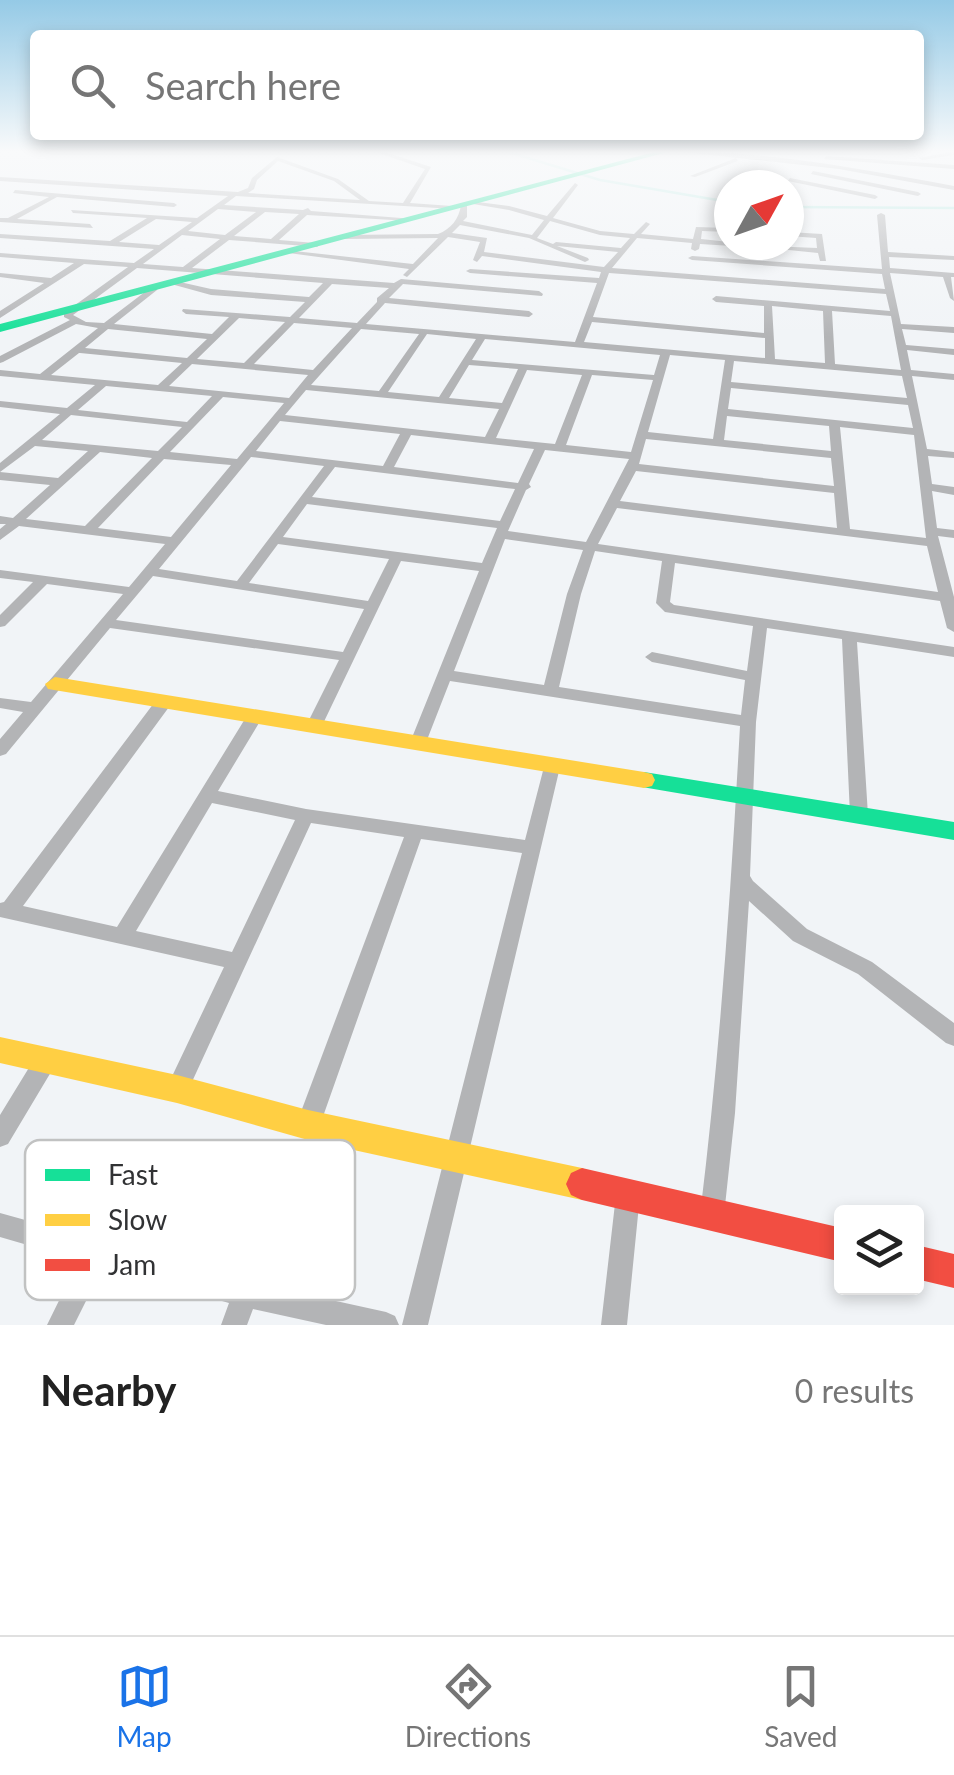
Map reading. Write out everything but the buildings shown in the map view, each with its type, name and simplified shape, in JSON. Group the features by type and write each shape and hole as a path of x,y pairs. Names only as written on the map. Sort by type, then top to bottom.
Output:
{"main road":[{"path":"0,328 72,316 171,280 220,279 405,213"},
{"path":"55,684 954,832"},
{"path":"0,1050 177,1088 308,1125 456,1154 834,1243"},
{"path":"924,1264 954,1271"}],"street":[{"path":"48,224 69,213"},
{"path":"97,213 199,220"},
{"path":"111,244 161,213"},
{"path":"0,360 72,316 208,213"},
{"path":"42,377 259,213"},
{"path":"255,275 295,249 305,213 322,213"},
{"path":"0,750 315,373 414,267 458,213"},
{"path":"470,213 607,269"},
{"path":"525,213 634,237 714,243"},
{"path":"535,240 554,213"},
{"path":"40,258 112,214"},
{"path":"881,216 883,254 919,432 932,537 954,628"},
{"path":"3,222 90,226"},
{"path":"579,344 607,269 646,224"},
{"path":"687,277 699,229 714,230"},
{"path":"180,232 295,249 343,262 414,267"},
{"path":"342,237 441,235 484,240 481,254 457,287"},
{"path":"804,235 819,236 824,268"},
{"path":"0,236 160,247"},
{"path":"343,262 370,238"},
{"path":"535,240 622,250"},
{"path":"804,250 822,251"},
{"path":"481,254 687,277 890,292"},
{"path":"883,254 954,258"},
{"path":"0,255 134,266 171,280"},
{"path":"692,258 950,274 953,294"},
{"path":"0,315 83,261"},
{"path":"782,264 784,283"},
{"path":"470,271 601,281"},
{"path":"0,275 52,281"},
{"path":"162,332 220,279 255,275 539,294"},
{"path":"517,338 550,278"},
{"path":"220,279 311,300"},
{"path":"708,330 718,279"},
{"path":"0,286 38,280"},
{"path":"248,365 330,281"},
{"path":"0,301 29,296"},
{"path":"716,299 827,308 954,330"},
{"path":"380,300 529,314"},
{"path":"768,303 770,360"},
{"path":"827,308 830,366"},
{"path":"186,312 954,377"},
{"path":"72,316 109,327 215,337"},
{"path":"161,388 236,316"},
{"path":"590,319 768,336"},
{"path":"381,395 426,330"},
{"path":"442,400 482,335"},
{"path":"900,347 954,352"},
{"path":"80,350 315,373"},
{"path":"550,692 590,547 634,461 666,352"},
{"path":"718,442 730,357"},
{"path":"466,362 658,378"},
{"path":"489,440 524,366"},
{"path":"558,448 588,372"},
{"path":"0,373 293,402"},
{"path":"0,473 105,382"},
{"path":"726,386 913,402"},
{"path":"305,387 504,406"},
{"path":"88,531 220,394"},
{"path":"3,407 189,425"},
{"path":"722,412 919,432"},
{"path":"278,418 558,448 839,490"},
{"path":"834,424 844,533"},
{"path":"387,469 407,432"},
{"path":"643,435 836,455"},
{"path":"32,442 160,455 331,464 525,486"},
{"path":"416,745 502,530 542,446"},
{"path":"0,536 96,450"},
{"path":"922,452 954,455"},
{"path":"242,583 331,464"},
{"path":"0,473 60,482"},
{"path":"926,488 954,491"},
{"path":"305,500 590,547 948,598"},
{"path":"613,504 844,533 932,537 954,534"},
{"path":"0,520 175,541"},
{"path":"275,540 486,568"},
{"path":"313,728 396,556"},
{"path":"669,559 664,606 760,625 954,652"},
{"path":"148,570 371,606"},
{"path":"0,574 132,591"},
{"path":"0,623 43,580"},
{"path":"106,623 346,657"},
{"path":"712,1214 724,1113 748,722 760,625"},
{"path":"849,637 859,815"},
{"path":"652,658 753,677"},
{"path":"446,675 748,722"},
{"path":"0,702 35,708"},
{"path":"163,703 4,910 236,962"},
{"path":"122,936 254,718"},
{"path":"415,1325 552,768"},
{"path":"206,794 306,816 534,848"},
{"path":"177,1088 306,816"},
{"path":"308,1125 414,831"},
{"path":"741,876 745,886 777,918 865,968 954,1036"},
{"path":"0,1136 46,1060"},
{"path":"614,1325 628,1195"},
{"path":"0,1225 25,1233"},
{"path":"60,1325 73,1300"},
{"path":"234,1325 243,1300"},
{"path":"272,1300 386,1325"}],"traffic: fast":[{"path":"0,328 434,213"},
{"path":"644,780 954,831"}],"traffic: slow":[{"path":"55,684 644,780"},
{"path":"0,1050 177,1089 308,1125 582,1184"}],"traffic: jam":[{"path":"582,1184 834,1243"},
{"path":"924,1264 954,1271"}]}
